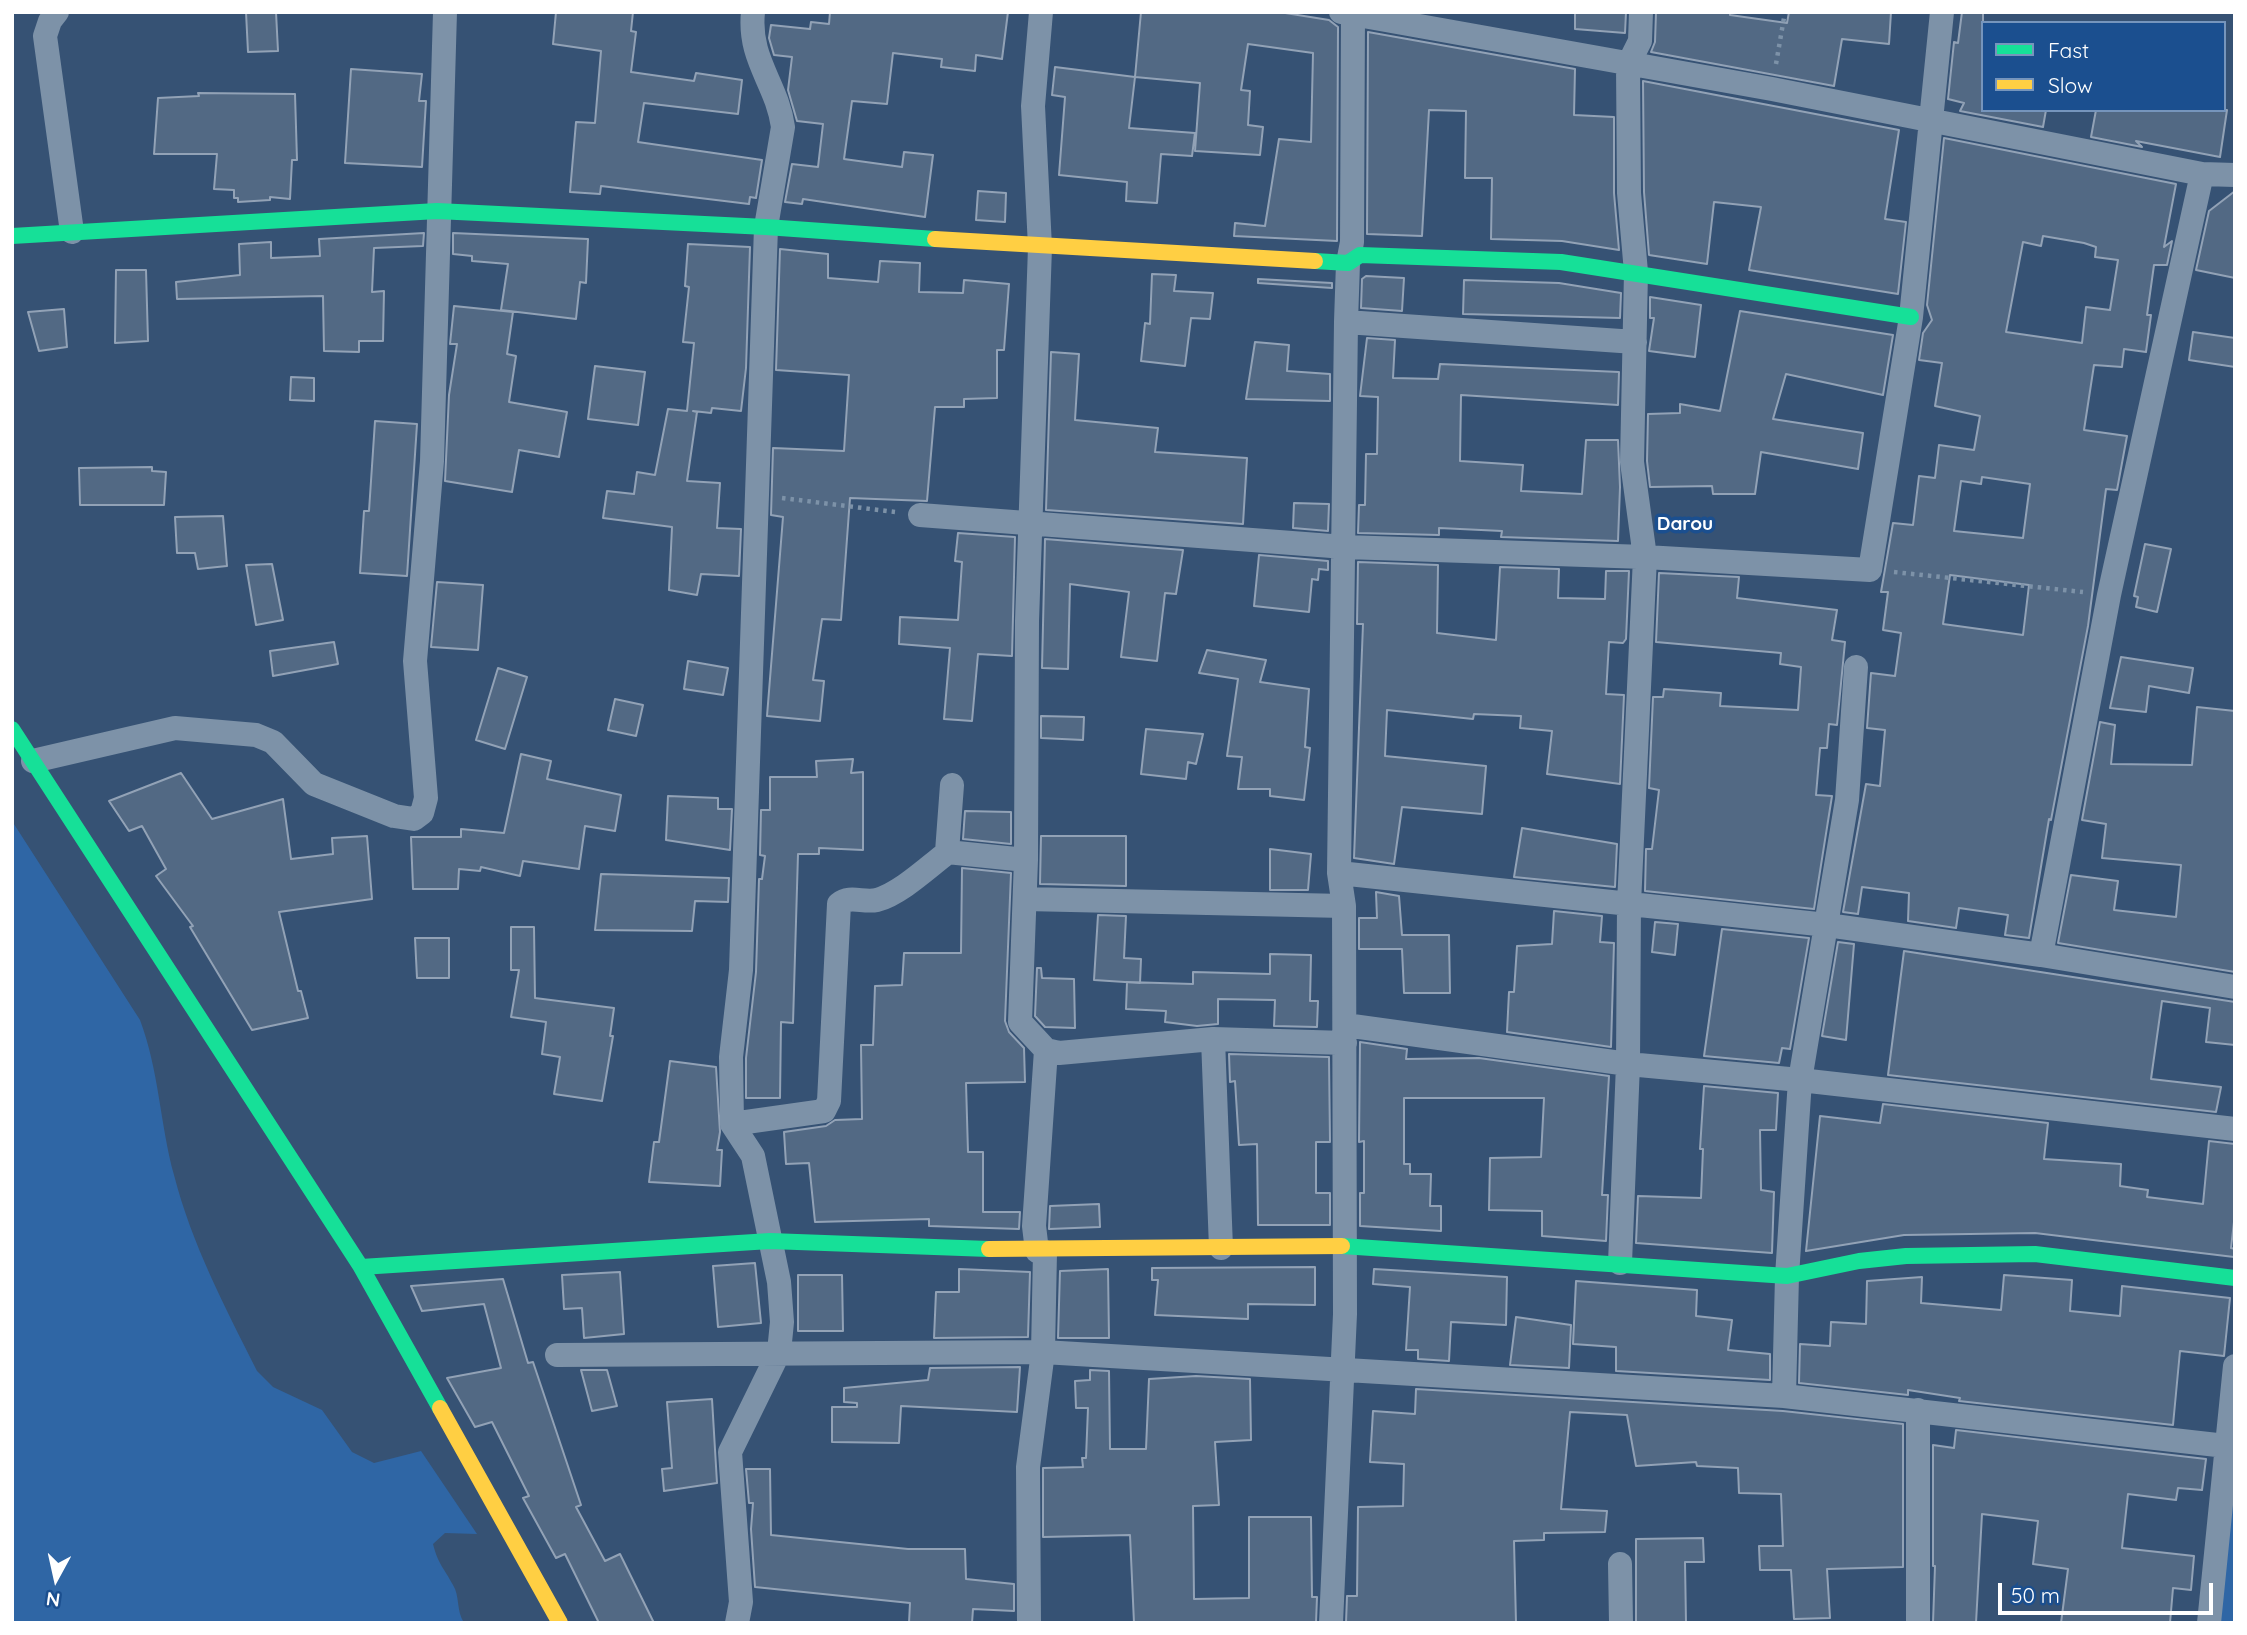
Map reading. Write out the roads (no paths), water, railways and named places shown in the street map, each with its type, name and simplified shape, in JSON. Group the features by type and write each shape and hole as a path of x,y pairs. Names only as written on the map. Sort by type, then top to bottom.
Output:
{"street":[{"path":"57,12 50,21 45,36 72,232"},
{"path":"33,761 175,728 256,735 273,742 314,784 394,816 414,819 422,813 426,798 415,660 432,461 437,211 445,12"},
{"path":"737,1623 741,1602 730,1452 779,1352 782,1322 779,1282 753,1156 732,1124 731,1057 741,970 766,227 783,127 780,110 754,51 751,35 753,12"},
{"path":"1041,12 1033,106 1040,247 1020,1022 1046,1050 1059,1053 1213,1039 1345,1034 1800,1080 2235,1129"},
{"path":"1620,1263 1628,1064 1629,904 1644,557 1632,462 1636,272 1629,193 1628,65 1640,41 1641,12"},
{"path":"920,515 1345,547 1644,557 1870,569 1911,317 1942,12"},
{"path":"1331,1623 1344,1371 1344,906 1339,873 1346,322 1348,264 1352,243 1349,13 1772,89 2202,174 2235,174"},
{"path":"2041,955 2109,595 2202,174"},
{"path":"12,236 437,211 766,227 1040,247 1348,264 1360,255 1561,262 1911,317"},
{"path":"1346,322 1635,342"},
{"path":"1784,1396 1787,1276 1800,1080 1847,800 1856,667"},
{"path":"12,729 361,1267 560,1623"},
{"path":"947,852 952,785"},
{"path":"732,1124 824,1111 829,1101 839,904 845,899 875,900 890,894 947,852 1026,860"},
{"path":"1339,873 1827,925 2041,955 2235,987"},
{"path":"1025,899 1344,906"},
{"path":"1213,1039 1221,1248"},
{"path":"1037,1251 1034,1216 1046,1050"},
{"path":"361,1267 770,1241 1037,1251 1124,1247 1343,1246 1787,1276 1859,1261 1906,1256 2035,1254 2235,1278"},
{"path":"1030,1623 1028,1467 1043,1352 1045,1252 1037,1251"},
{"path":"557,1355 1043,1352 1784,1396 1918,1409 2226,1446"},
{"path":"2209,1623 2235,1366"},
{"path":"1918,1409 1918,1623"},
{"path":"1620,1564 1621,1623"}],"district":[{"name":"Darou","path":"1685,524"}]}
